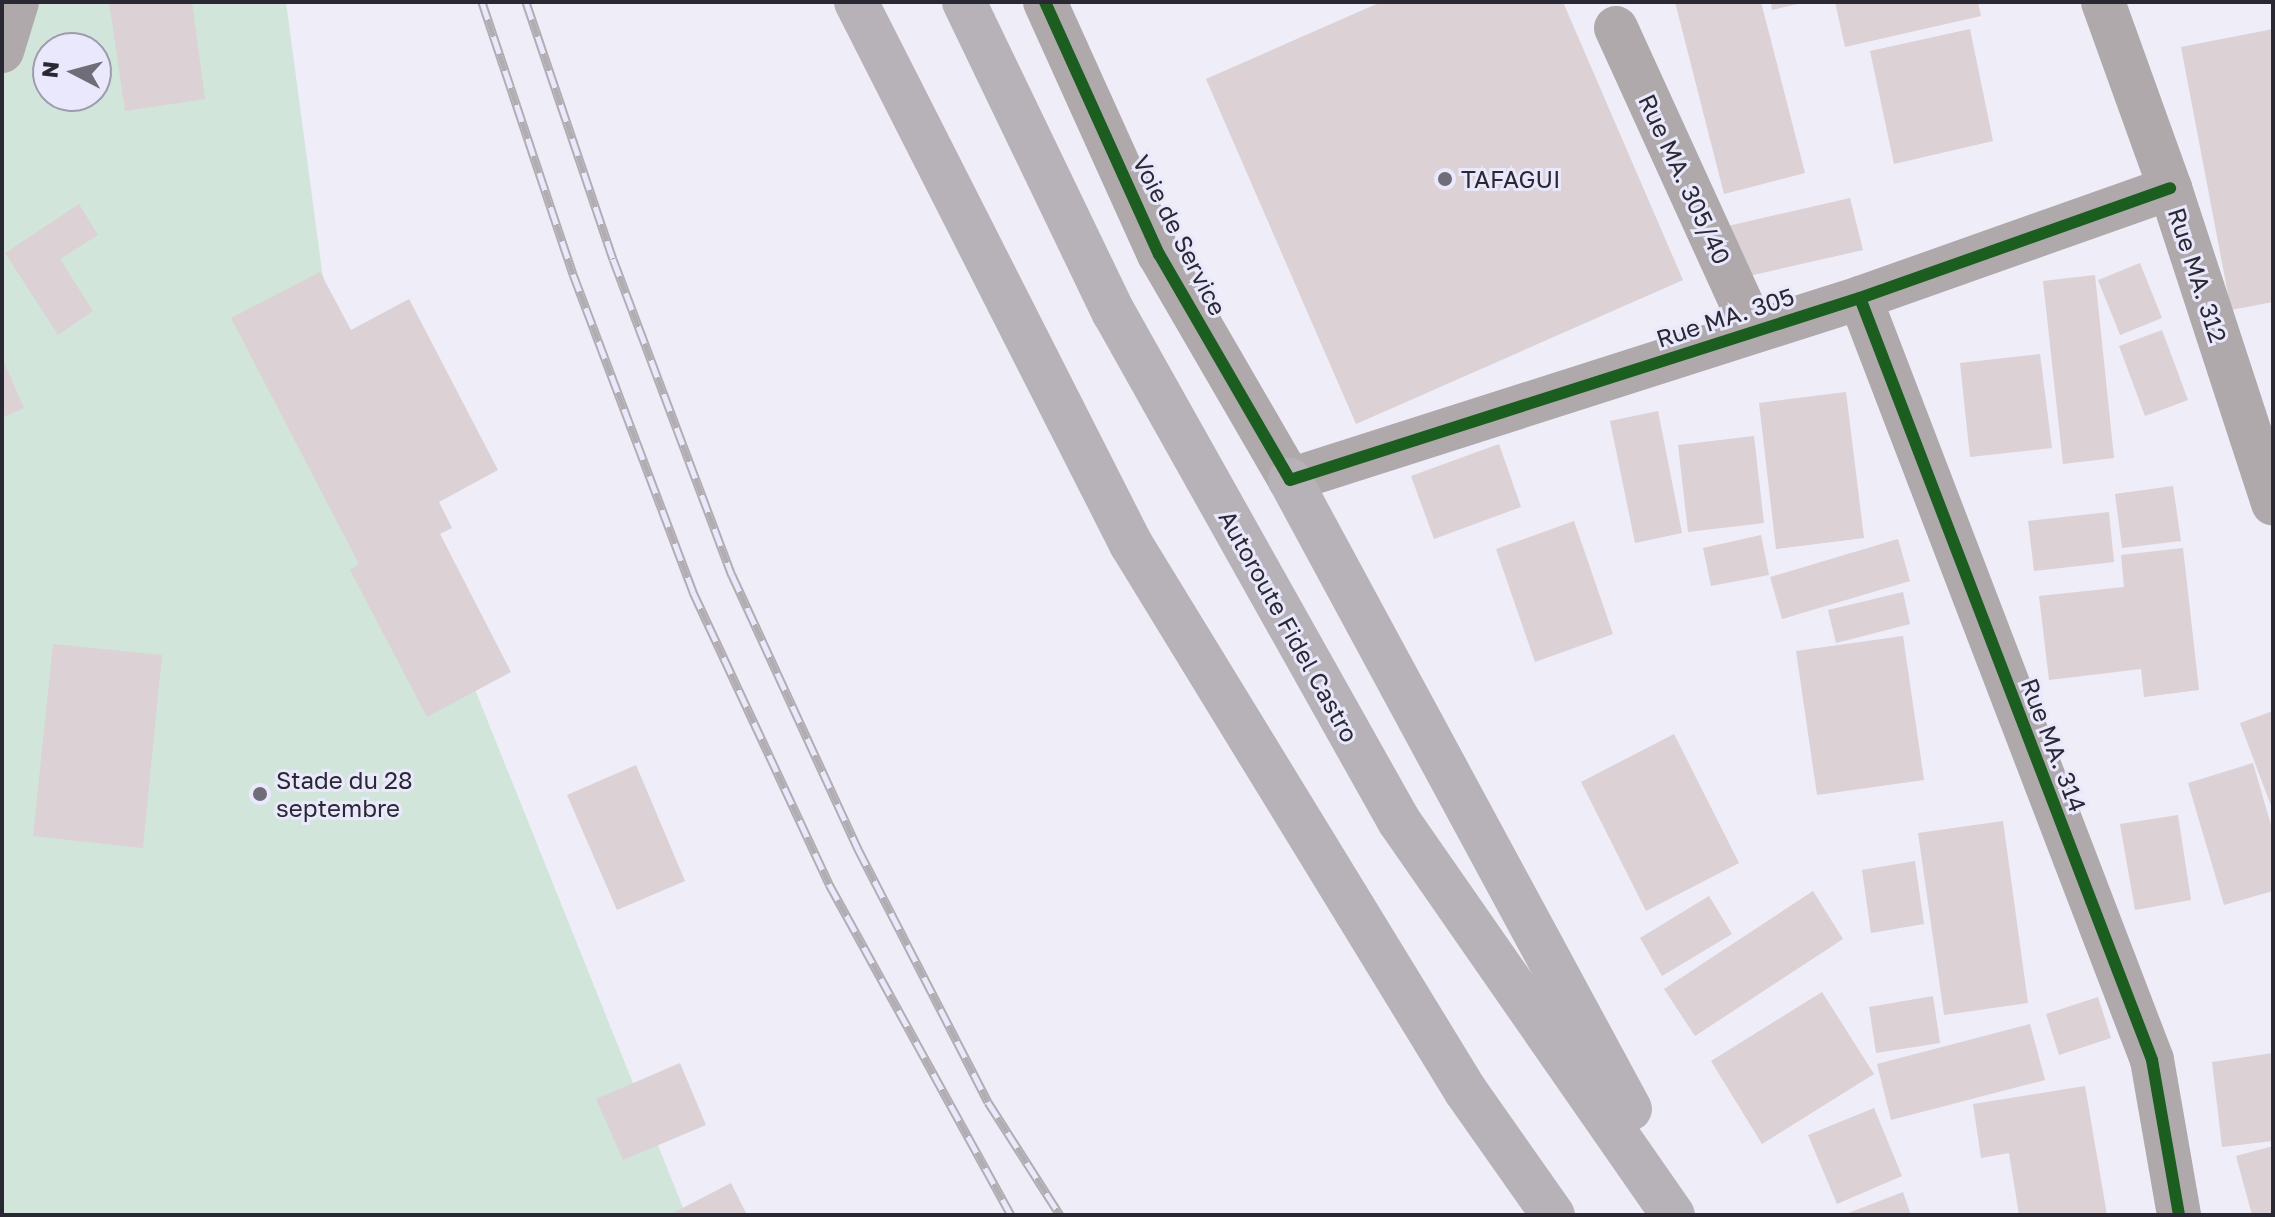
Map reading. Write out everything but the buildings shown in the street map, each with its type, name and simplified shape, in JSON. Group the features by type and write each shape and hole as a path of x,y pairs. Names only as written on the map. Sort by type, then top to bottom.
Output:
{"highway":[{"path":"856,2 1131,544 1465,1090 1553,1215"},
{"name":"Autoroute Fidel Castro","path":"964,2 1114,313 1399,821 1673,1215"},
{"path":"1290,480 1617,1087 1691,1215"}],"street":[{"path":"2,51 17,2"},
{"name":"Voie de Service","path":"1045,2 1159,254 1290,480"},
{"name":"Rue MA. 312","path":"2115,5 2170,188 2273,504"},
{"name":"Rue MA. 305/40","path":"1616,28 1754,331"},
{"name":"Rue MA. 305","path":"1290,480 1860,298 2170,188"},
{"name":"Rue MA. 314","path":"1860,298 2152,1060 2179,1215"}],"green space":[{"name":"Stade du 28 septembre","path":"2,2 286,2 322,271 348,373 686,1215 2,1215"}],"railway":[{"path":"482,2 573,274 693,592 829,884 1011,1215"},
{"path":"526,2 613,259 732,575 858,849 988,1102 1060,1215"}],"cycle path":[{"path":"1045,2 1159,254 1290,480 1860,298 2170,188"},
{"path":"1860,298 2152,1060 2179,1215"}],"place":[{"name":"TAFAGUI","path":"1445,179"},
{"name":"Stade du 28 septembre","path":"260,794"}]}
